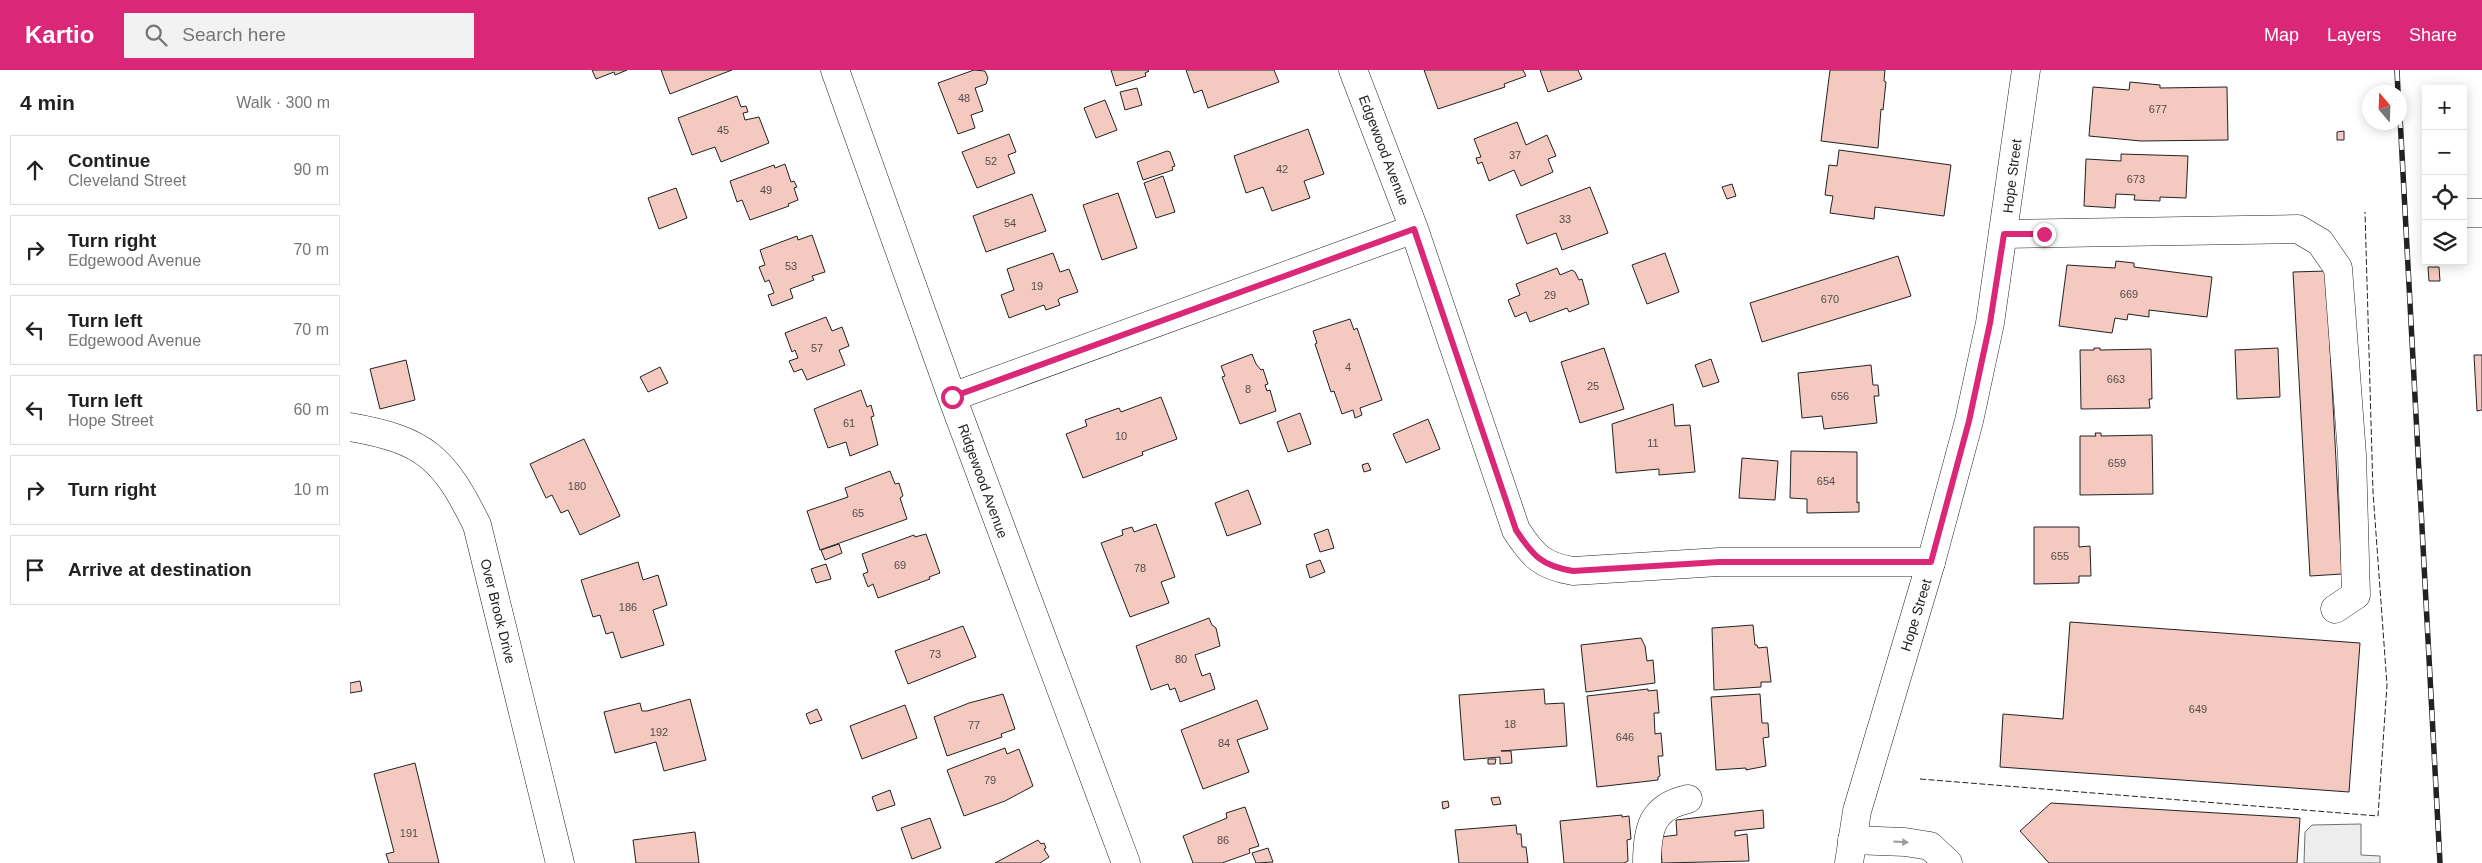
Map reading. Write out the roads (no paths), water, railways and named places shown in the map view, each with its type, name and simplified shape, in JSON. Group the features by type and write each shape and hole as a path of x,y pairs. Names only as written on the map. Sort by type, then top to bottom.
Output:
{"street":[{"name":"Ridgewood Avenue","path":"835,70 952,397 1126,863"},
{"name":"Edgewood Avenue","path":"1353,70 1414,229 1516,530 1526,547 1552,567 1573,571 1719,562 1931,562"},
{"name":"Hope Street","path":"1851,851 1857,812 1931,562 1969,421 1990,323 2026,70"},
{"path":"952,397 1414,229"},
{"path":"2004,234 2298,229 2320,242 2338,268 2352,455 2356,595 2335,609"},
{"name":"Over Brook Drive","path":"350,427 406,441 440,463 460,491 477,526 560,863"},
{"path":"1647,863 1647,840 1654,819 1670,804 1688,799"},
{"path":"1851,851 1930,846 1948,863"}],"railway":[{"path":"2397,70 2398,85"},
{"path":"2401,130 2440,863"}]}
